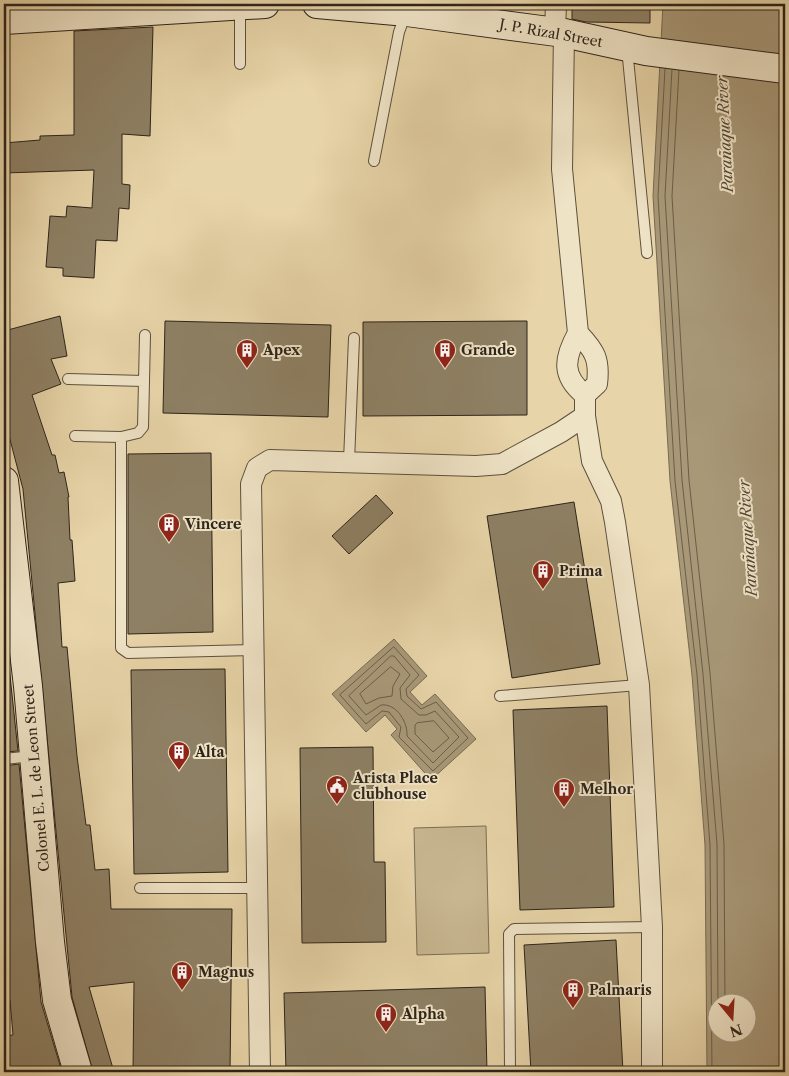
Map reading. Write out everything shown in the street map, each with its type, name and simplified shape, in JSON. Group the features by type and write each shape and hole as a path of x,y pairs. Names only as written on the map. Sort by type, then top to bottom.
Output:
{"street":[{"path":"4,20 253,4"},
{"name":"J. P. Rizal Street","path":"317,4 407,8 560,32 636,49 785,70"},
{"path":"556,4 560,32 562,169 578,333 570,347 566,365 575,387 585,395"},
{"path":"578,333 593,349 599,366 597,384 585,395 585,416 592,461 611,501 639,685 652,927 652,1072"},
{"path":"260,1072 251,484 257,468 270,460 476,466 502,464 561,432 585,416"},
{"name":"Colonel E. L. de Leon Street","path":"4,482 10,575 33,756 57,1000 78,1072"}],"lane":[{"path":"240,64 253,4"},
{"path":"374,161 399,32 407,8"},
{"path":"636,49 647,254"},
{"path":"75,436 121,437 138,433 143,427 145,334"},
{"path":"349,461 354,338"},
{"path":"68,379 144,381"},
{"path":"121,437 121,648 128,653 253,650"},
{"path":"500,696 639,685"},
{"path":"4,759 33,756"},
{"path":"140,888 256,888"},
{"path":"510,1072 509,934 514,929 652,927"}],"shaded area":[{"path":"486,826 489,953 417,955 414,828"}],"water":[{"name":"Parañaque River","path":"663,4 785,4 785,1072 707,1072 707,1044 756,1044 756,994 706,994 705,845 692,675 670,481 653,196"},
{"path":"394,639 427,676 410,692 422,705 435,694 476,739 431,780 391,735 397,729 385,715 366,732 332,694"}],"building":[{"path":"572,4 650,4 650,23 586,22 572,19"},
{"path":"153,27 150,136 122,134 122,184 130,185 129,209 119,208 117,241 96,240 94,278 63,276 63,268 46,267 50,216 66,217 67,206 92,208 94,170 4,173 4,143 40,140 40,136 74,135 74,31"},
{"path":"60,316 67,356 51,359 61,384 32,395 52,455 55,455 59,473 64,472 69,497 70,540 72,540 75,581 58,583 62,647 67,647 77,756 86,825 90,825 95,870 109,869 111,909 232,909 230,1072 133,1072 134,982 89,987 114,1072 93,1072 72,997 23,489 8,432 4,434 4,331"},
{"name":"Apex","path":"165,321 331,325 328,417 163,413"},
{"name":"Grande","path":"527,321 527,415 363,416 363,322"},
{"name":"Vincere","path":"211,453 213,632 128,634 128,454"},
{"path":"376,495 393,513 349,554 332,536"},
{"name":"Prima","path":"574,502 600,664 512,678 487,516"},
{"path":"4,619 18,751 4,752"},
{"name":"Alta","path":"225,669 228,872 134,874 131,670"},
{"name":"Melhor","path":"607,706 614,907 520,910 513,710"},
{"name":"Arista Place clubhouse","path":"373,747 374,862 385,862 386,942 302,943 300,748"},
{"path":"19,764 41,1002 62,1072 4,1072 4,1036 13,1035 10,1000 4,1000 4,766"},
{"name":"Palmaris","path":"616,940 623,1072 531,1072 524,945"},
{"name":"Alpha","path":"485,987 487,1072 286,1072 284,993"}],"place":[{"name":"Apex","path":"247,369"},
{"name":"Grande","path":"445,369"},
{"name":"Vincere","path":"169,543"},
{"name":"Prima","path":"543,590"},
{"name":"Alta","path":"179,771"},
{"name":"Arista Place clubhouse","path":"337,805"},
{"name":"Melhor","path":"564,808"},
{"name":"Magnus","path":"182,991"},
{"name":"Palmaris","path":"573,1009"},
{"name":"Alpha","path":"386,1033"}]}
